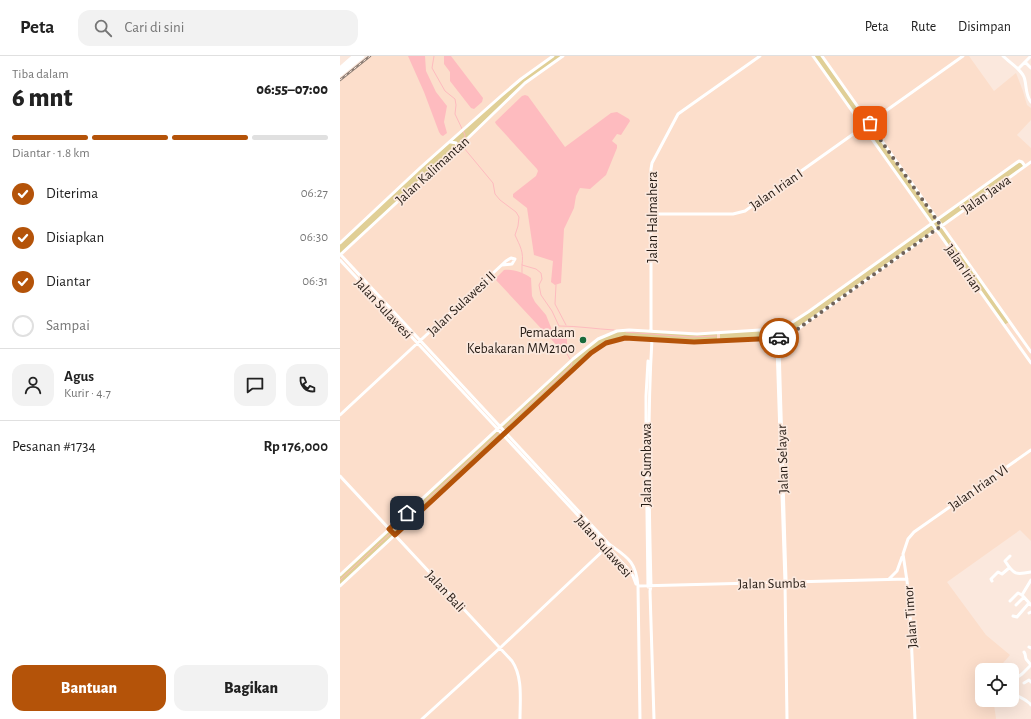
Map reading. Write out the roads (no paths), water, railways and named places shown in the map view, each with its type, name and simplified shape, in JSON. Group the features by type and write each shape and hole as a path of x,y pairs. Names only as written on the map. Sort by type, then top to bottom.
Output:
{"highway":[{"path":"340,66 351,56"},
{"path":"340,66 355,56"},
{"path":"340,74 362,56"}],"street":[{"name":"Jalan Kalimantan","path":"340,243 421,167 460,134 501,96 521,79 553,56"},
{"name":"Jalan Kalimantan","path":"340,255 435,167 460,148 472,134 525,83 563,56"},
{"name":"Jalan Halmahera","path":"651,331 651,166 675,118 683,110 760,56"},
{"name":"Jalan Irian","path":"813,56 1031,363"},
{"name":"Jalan Irian","path":"822,56 1031,352"},
{"name":"Jalan Irian I","path":"651,214 733,214 741,212 964,56"},
{"path":"1003,56 1024,78 1027,87 1027,95 1031,102"},
{"path":"1008,60 1011,56"},
{"path":"1018,70 1031,56"},
{"path":"1025,62 1031,68"},
{"path":"501,96 506,102"},
{"path":"465,129 472,134"},
{"path":"450,142 456,143 460,148"},
{"name":"Jalan Jawa","path":"340,575 591,343 617,331 629,330 697,334 782,328 1019,161 1025,166 792,333 784,337 773,339 694,342 632,338 606,343 596,350 503,433 340,586"},
{"path":"1025,166 1031,162"},
{"name":"Jalan Sulawesi","path":"340,255 418,342"},
{"name":"Jalan Sulawesi","path":"340,260 608,546 633,576 637,588"},
{"name":"Jalan Sulawesi II","path":"340,415 502,265"},
{"path":"871,266 875,273"},
{"path":"1004,325 1009,322"},
{"name":"Jalan Selayar","path":"778,354 779,344 784,337"},
{"name":"Jalan Sumbawa","path":"651,339 646,396 649,586 654,719"},
{"name":"Jalan Selayar","path":"773,339 777,344 779,376 786,580 787,719"},
{"path":"591,343 596,350"},
{"path":"572,360 576,362 578,366"},
{"name":"Jalan Irian VI","path":"925,525 1031,450"},
{"name":"Jalan Bali","path":"340,476 512,661 518,672 520,719"},
{"name":"Jalan Timor","path":"915,719 912,637 907,579 902,554 910,536 925,525"},
{"path":"422,719 608,546"},
{"name":"Jalan Sulawesi","path":"608,546 628,558 634,567 637,588"},
{"path":"887,580 895,574 902,554"},
{"path":"1010,556 1005,561 1015,574 1019,575 1031,572"},
{"path":"623,564 627,563 628,558"},
{"path":"992,581 991,579 998,572 1002,574 1009,568"},
{"name":"Jalan Sumba","path":"637,588 649,586 907,579"},
{"path":"1016,605 1023,596 1031,580"},
{"path":"637,588 640,719"},
{"path":"1010,601 1018,593 1029,601 1017,617 1013,616"},
{"path":"1019,676 1031,665 1026,659 1026,654 1024,652"},
{"path":"1024,683 1029,680 1031,682"},
{"path":"1019,697 1027,700 1031,704"}],"waterway":[{"path":"434,56 432,68 445,91 455,99 455,114 465,135 464,141"},
{"path":"464,144 464,148 493,183 495,194 500,200 516,212 519,217 515,235 522,253 522,265 536,269 541,273 542,279 539,285 541,295 552,311 559,326 614,330"},
{"path":"522,265 522,273"},
{"path":"556,285 555,304 566,325"},
{"path":"626,332 689,337 716,336"},
{"path":"567,354 570,359"},
{"path":"393,531 571,366 572,363"},
{"path":"340,580 391,533"}],"railway":[{"path":"340,80 370,56"}],"place":[{"name":"Pemadam Kebakaran MM2100","path":"583,340"}]}
